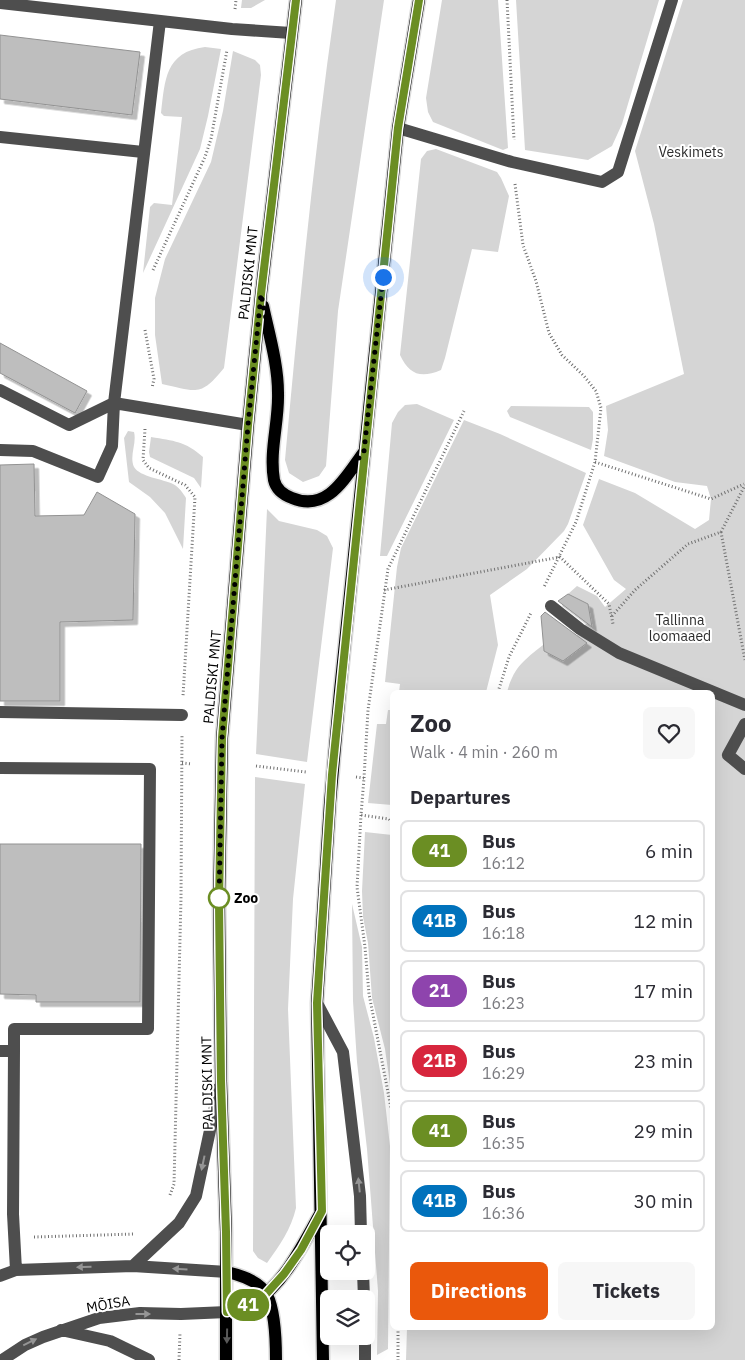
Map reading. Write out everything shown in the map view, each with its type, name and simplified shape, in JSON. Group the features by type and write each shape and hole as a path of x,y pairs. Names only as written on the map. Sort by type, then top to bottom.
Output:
{"main road":[{"name":"PALDISKI MNT","path":"226,1360 227,1272 221,1081 219,903 222,738 261,294 296,0"},
{"path":"323,1360 322,1211 317,1003 332,775 398,128 419,0"},
{"path":"261,294 278,378 273,458 274,482 284,495 301,502 318,501 334,492 364,451"},
{"path":"227,1312 252,1304 266,1294 284,1274 301,1250 322,1211"},
{"path":"227,1272 239,1275 258,1284 266,1294 273,1316 276,1360"}],"street":[{"path":"398,128 512,162 602,182 618,172 672,0"},
{"path":"0,3 232,29 291,33"},
{"path":"0,450 33,450 98,477 112,446 114,403 160,21"},
{"path":"0,137 144,152"},
{"path":"0,390 69,424 114,403 248,425"},
{"path":"551,606 580,629 619,653 709,690"},
{"path":"715,693 745,705"},
{"path":"0,712 182,715"},
{"path":"745,724 728,755 745,770"},
{"path":"0,768 150,769 148,1030 14,1029 14,1237 16,1270"},
{"path":"317,1003 343,1052 360,1196 361,1225"},
{"path":"0,1051 14,1051"},
{"path":"133,1266 179,1224 196,1196 221,1081"},
{"path":"0,1276 16,1270 133,1266 227,1272"},
{"name":"MÕISA","path":"2,1360 25,1345 61,1330 99,1318 140,1313 227,1312"},
{"path":"61,1330 110,1341 149,1360"},
{"path":"365,1345 365,1360"}],"path":[{"path":"149,278 205,158 211,140 236,0"},
{"path":"507,0 514,144 512,162 523,245 536,281 549,333 562,355 584,376 596,391 602,408 595,462 576,522 543,589"},
{"path":"146,322 145,330 154,379"},
{"path":"390,1102 369,994 357,887 368,710 388,569 464,410"},
{"path":"144,434 143,460 149,468 185,485 195,497 182,715 182,898 174,1184 169,1199"},
{"path":"595,462 712,499 745,484"},
{"path":"745,484 721,532 745,660"},
{"path":"612,616 635,590 688,544 721,532"},
{"path":"384,590 560,557"},
{"path":"560,557 609,604"},
{"path":"499,690 509,656 535,606"},
{"path":"182,763 192,764"},
{"path":"256,766 306,772"},
{"path":"356,777 364,778"},
{"path":"361,815 390,818"},
{"path":"14,1237 132,1236 139,1232"},
{"path":"398,1330 398,1360"}],"green space":[{"path":"242,0 265,0 251,8 241,8"},
{"path":"336,0 384,0 338,311 326,466 319,476 303,482 289,473 285,460 307,230"},
{"path":"442,0 498,0 508,148 503,150 433,122 428,112 426,98"},
{"path":"516,0 659,0 622,124 612,146 588,160 525,150"},
{"name":"Tallinna loomaaed","path":"683,0 745,0 745,1360 406,1360 407,1330 715,1330 715,690 508,690 516,670 543,645 544,651 563,661 567,657 580,629 591,620 588,604 568,594 577,586 597,596 605,607 626,589 614,580 583,525 599,479 635,493 695,529 709,520 711,499 707,486 675,482 604,456 608,430 606,406 684,374 654,224 635,151"},
{"path":"205,47 221,49 200,149 143,273 150,207 154,203 172,205 182,117 164,116 161,113 166,79 175,61 182,55"},
{"path":"233,51 255,60 260,65 261,75 224,368 216,378 203,388 190,390 162,384 155,335 155,298 165,259 211,162 223,111"},
{"path":"436,149 497,172 509,196 498,252 472,249 441,370 434,373 421,374 407,367 400,355 421,159 427,151"},
{"path":"417,404 454,420 387,556 380,556 392,423 398,412 405,405"},
{"path":"511,406 589,407 593,412 591,450 510,417 507,411"},
{"path":"464,420 500,434 586,473 564,531 527,569 490,595 498,645 487,690 399,690 400,684 385,682 397,567 401,548"},
{"path":"128,431 134,432 135,436 132,458 134,467 141,473 175,485 186,498 183,549 165,513 150,497 129,482 124,438"},
{"path":"151,437 185,445 203,457 201,488 194,478 150,457"},
{"path":"267,509 279,521 317,530 327,536 333,548 307,762 256,754"},
{"path":"388,710 390,710 390,805 368,803 377,724 386,724"},
{"path":"255,777 305,784 293,899 288,1009 296,1208 288,1230 267,1263 258,1258 253,1251"},
{"path":"365,832 390,835 390,1084 385,1049 372,998 362,891"},
{"path":"352,904 362,947 363,996 374,1038 384,1093 390,1146 388,1349 377,1355 378,1291 375,1225 373,1225 353,1001"}],"building":[{"path":"0,35 140,52 132,115 0,99"},
{"path":"0,343 87,391 75,413 0,373"},
{"path":"34,464 35,516 84,515 97,492 135,514 133,620 60,622 60,701 0,701 0,465"},
{"path":"568,594 588,604 592,627 558,601"},
{"path":"545,612 587,643 563,661 544,651 541,616"},
{"path":"0,844 141,844 140,1002 36,1002 36,995 0,994"}],"bus line":[{"name":"41","path":"296,0 261,294 222,738 219,903 227,1312 252,1304 266,1294 284,1274 301,1250 322,1211 317,1003 332,775 398,128 419,0"}],"place":[{"name":"Zoo","path":"219,898"}],"route":[{"path":"219,898 219,903 222,738 261,294 278,378 273,458 274,482 284,495 301,502 318,501 334,492 364,451 383,277"}],"park label":[{"name":"Veskimets","path":"691,152"}]}
